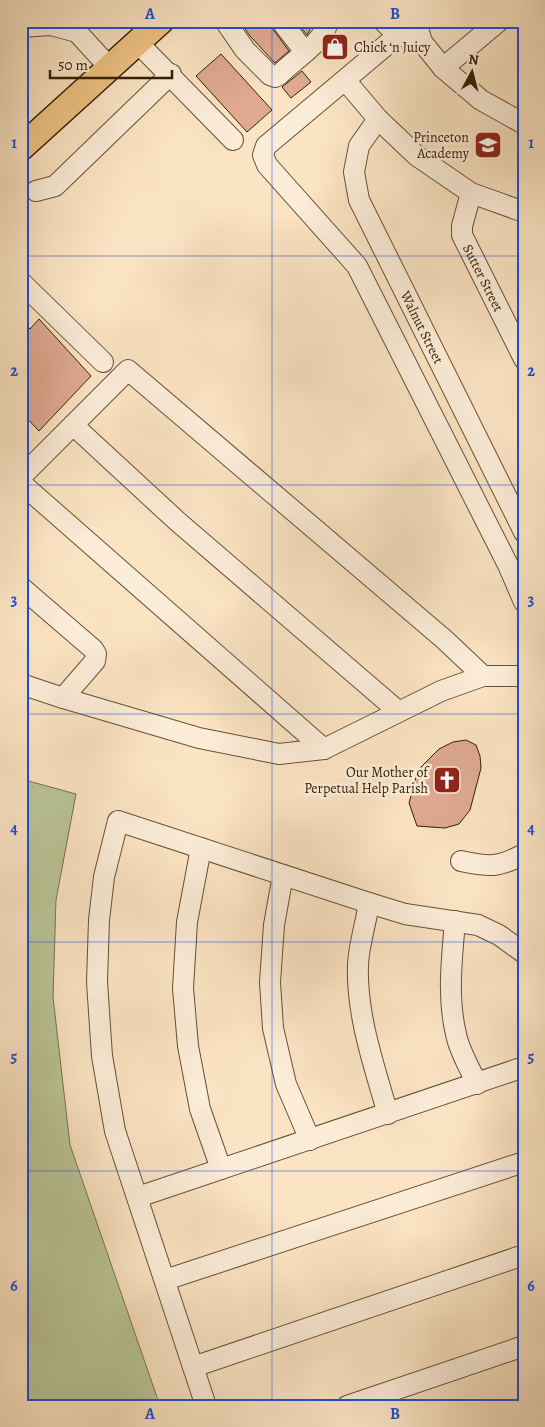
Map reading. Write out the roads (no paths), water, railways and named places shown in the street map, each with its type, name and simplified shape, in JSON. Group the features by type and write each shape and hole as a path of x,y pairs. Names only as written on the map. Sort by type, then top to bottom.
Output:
{"main road":[{"path":"21,148 161,21"}],"street":[{"path":"225,21 245,50 270,75 275,77 279,76 327,29 328,21"},
{"path":"281,21 305,52"},
{"path":"383,21 398,35 422,42"},
{"path":"524,124 481,100 443,68 422,42 415,21 266,146 263,155 267,165 357,266 503,556 524,602"},
{"path":"443,68 499,21"},
{"path":"21,27 51,25 76,32 109,67"},
{"path":"138,42 234,140"},
{"path":"36,192 55,186 171,74"},
{"path":"345,80 378,119 417,156 471,193 524,212"},
{"name":"Walnut Street","path":"378,119 359,146 354,172 359,200 524,532"},
{"name":"Sutter Street","path":"471,193 462,226 462,235 524,359"},
{"path":"21,282 103,362"},
{"path":"21,477 128,370 445,640 483,676"},
{"path":"73,425 177,521 398,711"},
{"path":"21,483 324,749"},
{"path":"21,587 93,649 96,654 94,661 63,698"},
{"path":"21,684 199,738 279,754 324,749 441,691 483,676 524,676"},
{"path":"206,1406 115,1131 102,1056 97,982 99,920 104,877 118,821 405,914 478,925 499,935 524,953"},
{"path":"201,848 187,922 183,988 188,1046 200,1109 221,1169"},
{"path":"462,861 489,866 505,863 524,854"},
{"path":"283,875 273,935 270,982 273,1028 286,1084 310,1140"},
{"path":"369,903 358,964 361,1007 372,1060 388,1114"},
{"path":"455,921 451,960 451,992 456,1035 477,1084"},
{"path":"138,1197 524,1067"},
{"path":"165,1280 524,1162"},
{"path":"193,1367 524,1255"},
{"path":"347,1406 524,1346"}],"place":[{"name":"Chick ‘n Juicy","path":"335,47"},
{"name":"Princeton Academy","path":"488,145"},
{"name":"Our Mother of Perpetual Help Parish","path":"447,780"}]}
